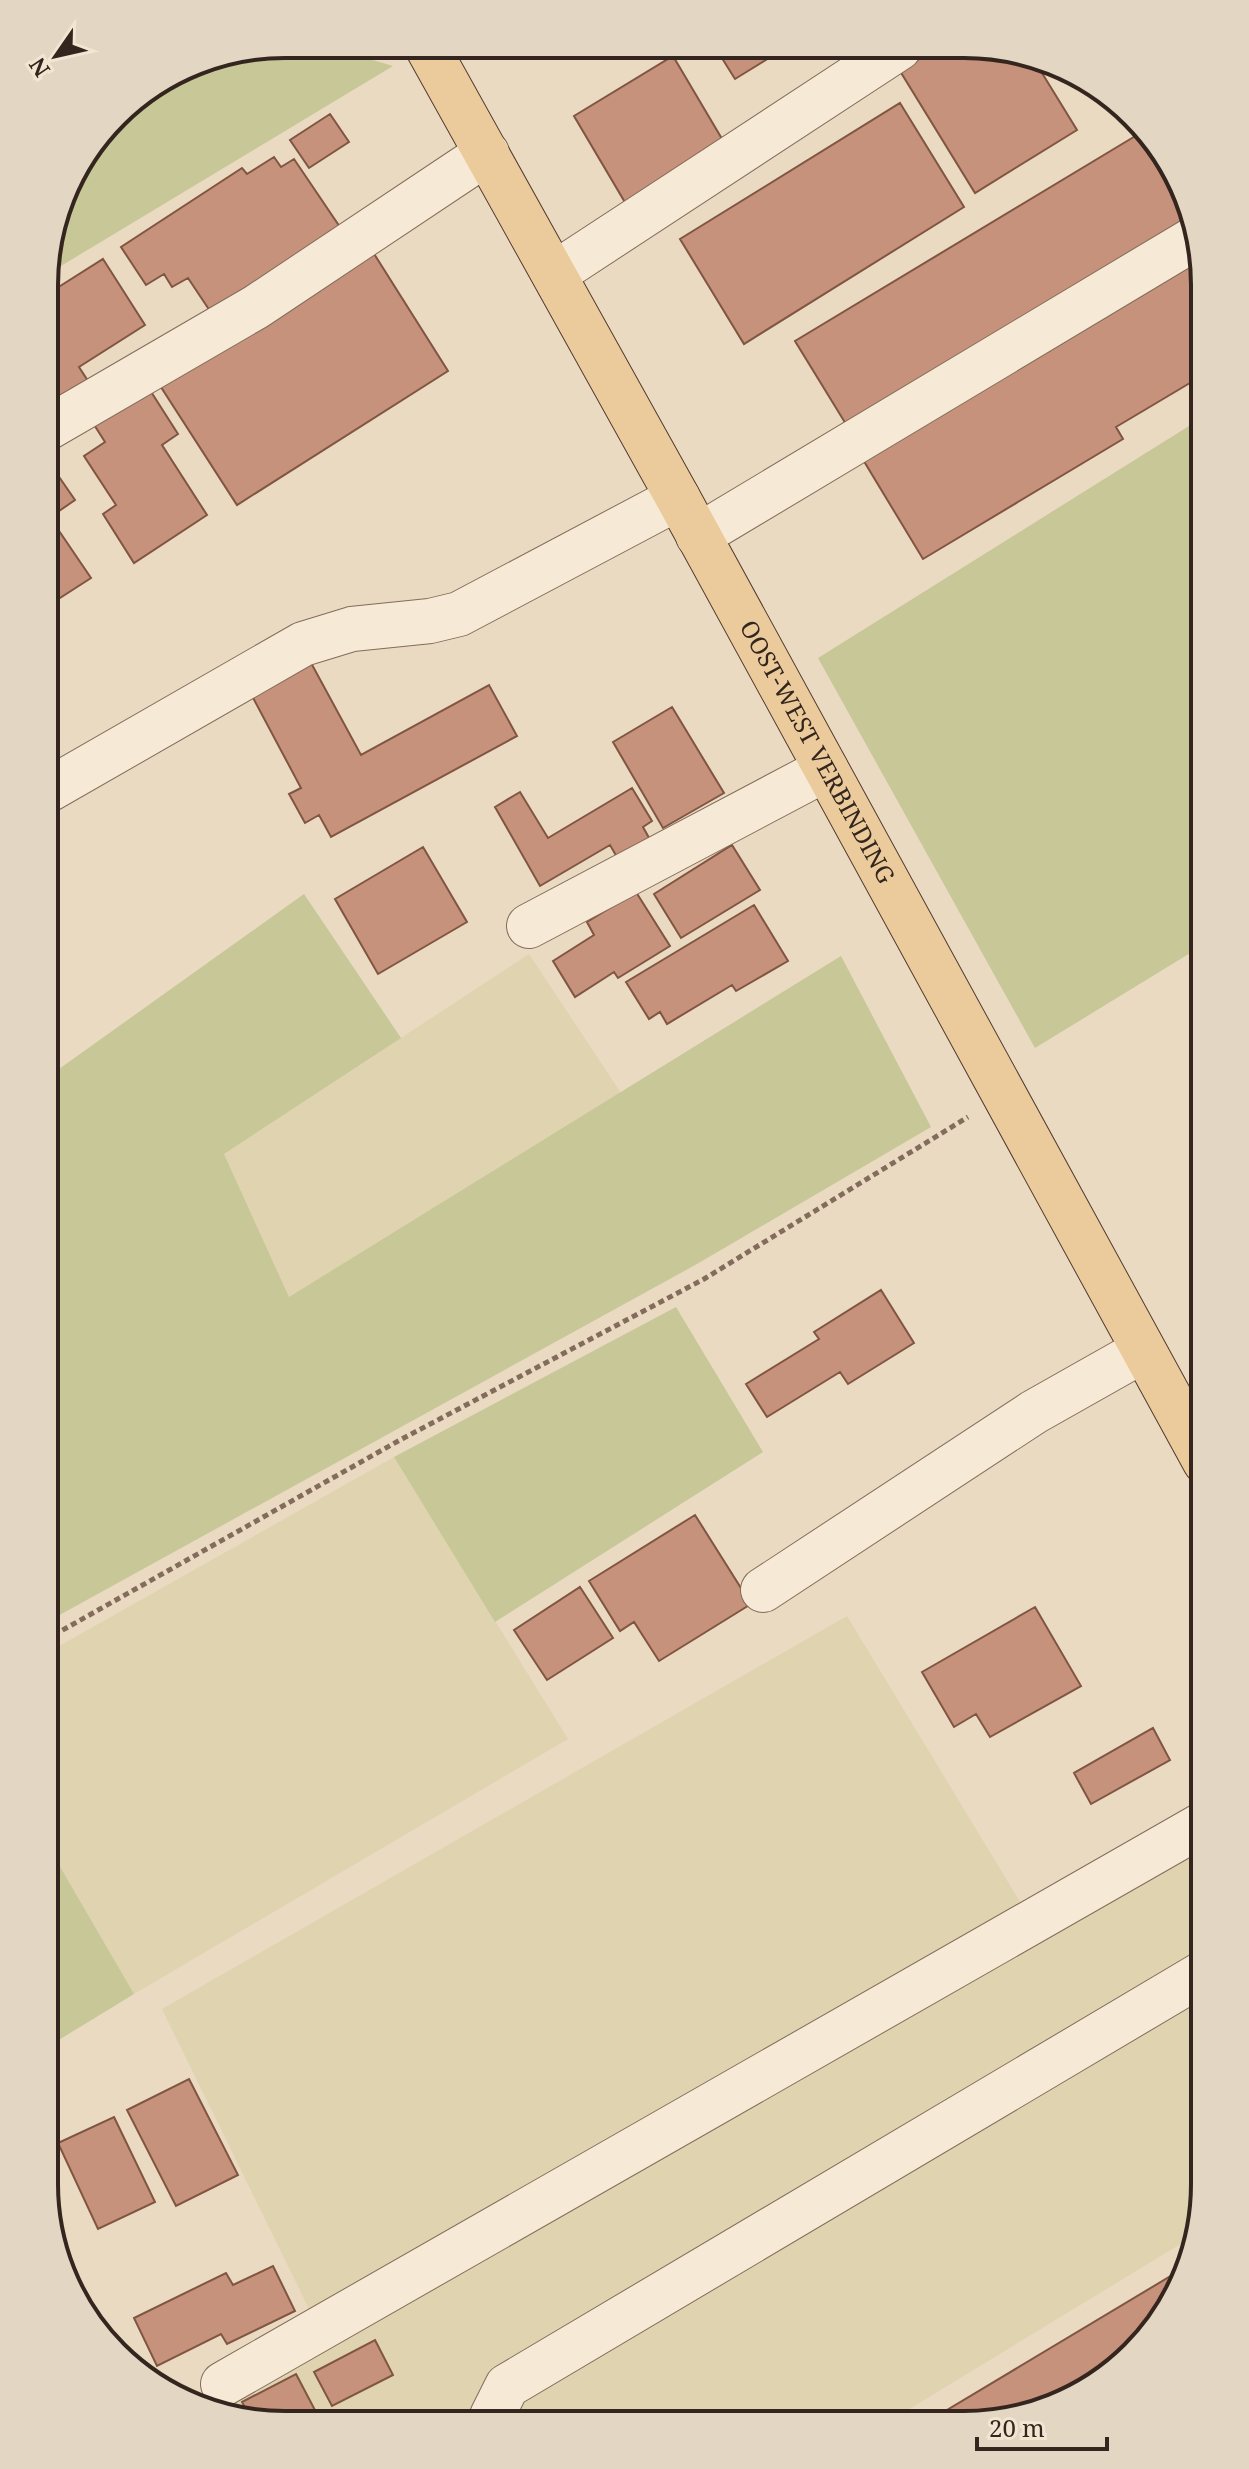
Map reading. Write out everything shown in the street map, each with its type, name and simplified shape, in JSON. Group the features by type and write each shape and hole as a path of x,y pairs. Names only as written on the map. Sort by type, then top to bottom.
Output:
{"main road":[{"name":"OOST-WEST VERBINDING","path":"433,58 678,498 1191,1437"}],"lane":[{"path":"554,274 884,58"},
{"path":"58,422 256,307 487,153"},
{"path":"698,536 1187,243"},
{"path":"58,785 303,644 352,629 430,621 459,614 678,498"},
{"path":"529,926 826,769"},
{"path":"763,1590 1034,1412 1142,1351"},
{"path":"223,2384 1191,1831"},
{"path":"494,2411 507,2386 1191,1980"}],"path":[{"path":"58,1633 400,1440 704,1279 1003,1095"}],"shaded area":[{"path":"529,954 621,1093 289,1297 224,1154"},
{"path":"394,1457 568,1739 134,1994 58,1863 58,1647"},
{"path":"847,1616 1022,1905 311,2313 162,2009"},
{"path":"1191,1850 1191,2199 1183,2242 906,2411 285,2411 223,2402"}],"green space":[{"path":"366,58 393,66 58,268 70,212 88,171 124,124 171,88 212,70 255,60"},
{"path":"1191,425 1191,953 1035,1048 818,658"},
{"path":"304,894 401,1038 224,1154 289,1297 841,956 931,1127 697,1264 58,1616 58,1070"},
{"path":"676,1307 763,1452 495,1622 394,1457"},
{"path":"58,1863 134,1994 58,2040"}],"building":[{"path":"674,58 725,144 626,204 574,116"},
{"path":"722,58 769,58 735,79"},
{"path":"921,58 979,58 1037,70 1041,72 1077,130 975,193 900,71"},
{"path":"900,103 964,207 744,344 680,239"},
{"path":"330,114 349,142 309,168 290,140"},
{"path":"1136,136 1168,184 1179,212 1185,234 852,434 795,341"},
{"path":"274,157 281,167 294,159 346,236 210,311 188,278 172,287 164,274 146,285 121,247 242,168 247,174"},
{"path":"371,249 448,371 237,505 159,384"},
{"path":"1189,255 1191,382 1116,427 1123,439 923,559 859,453"},
{"path":"103,259 145,325 79,367 90,384 58,403 58,287"},
{"path":"148,387 178,434 162,445 207,515 134,563 103,514 116,505 84,456 105,442 93,423"},
{"path":"58,475 75,500 58,512"},
{"path":"58,529 91,578 58,599"},
{"path":"310,661 361,755 489,685 517,736 331,837 319,815 305,823 289,794 301,788 251,694"},
{"path":"672,707 724,793 663,828 613,742"},
{"path":"632,788 652,821 643,827 653,845 621,864 610,845 540,886 495,807 520,792 548,838"},
{"path":"732,845 760,890 681,938 654,894"},
{"path":"423,847 467,922 378,974 335,899"},
{"path":"636,892 670,946 618,978 614,972 575,997 553,961 594,935 587,922"},
{"path":"754,905 788,961 736,991 732,985 667,1024 660,1012 649,1019 626,982"},
{"path":"881,1290 914,1343 848,1384 840,1372 767,1417 746,1384 819,1339 814,1332"},
{"path":"695,1515 751,1604 659,1661 634,1622 620,1631 589,1581"},
{"path":"580,1587 613,1638 547,1680 514,1630"},
{"path":"1035,1607 1081,1686 990,1737 976,1714 954,1727 922,1672"},
{"path":"1153,1728 1170,1760 1091,1804 1074,1773"},
{"path":"189,2079 238,2175 176,2206 127,2110"},
{"path":"114,2117 155,2202 98,2229 58,2143"},
{"path":"273,2266 295,2311 227,2344 221,2334 157,2366 134,2318 226,2273 233,2285"},
{"path":"1172,2275 1153,2310 1125,2345 1065,2388 1037,2399 994,2409 945,2411"},
{"path":"375,2340 393,2375 332,2406 314,2372"},
{"path":"296,2374 315,2411 255,2409 245,2407 242,2402"}]}
